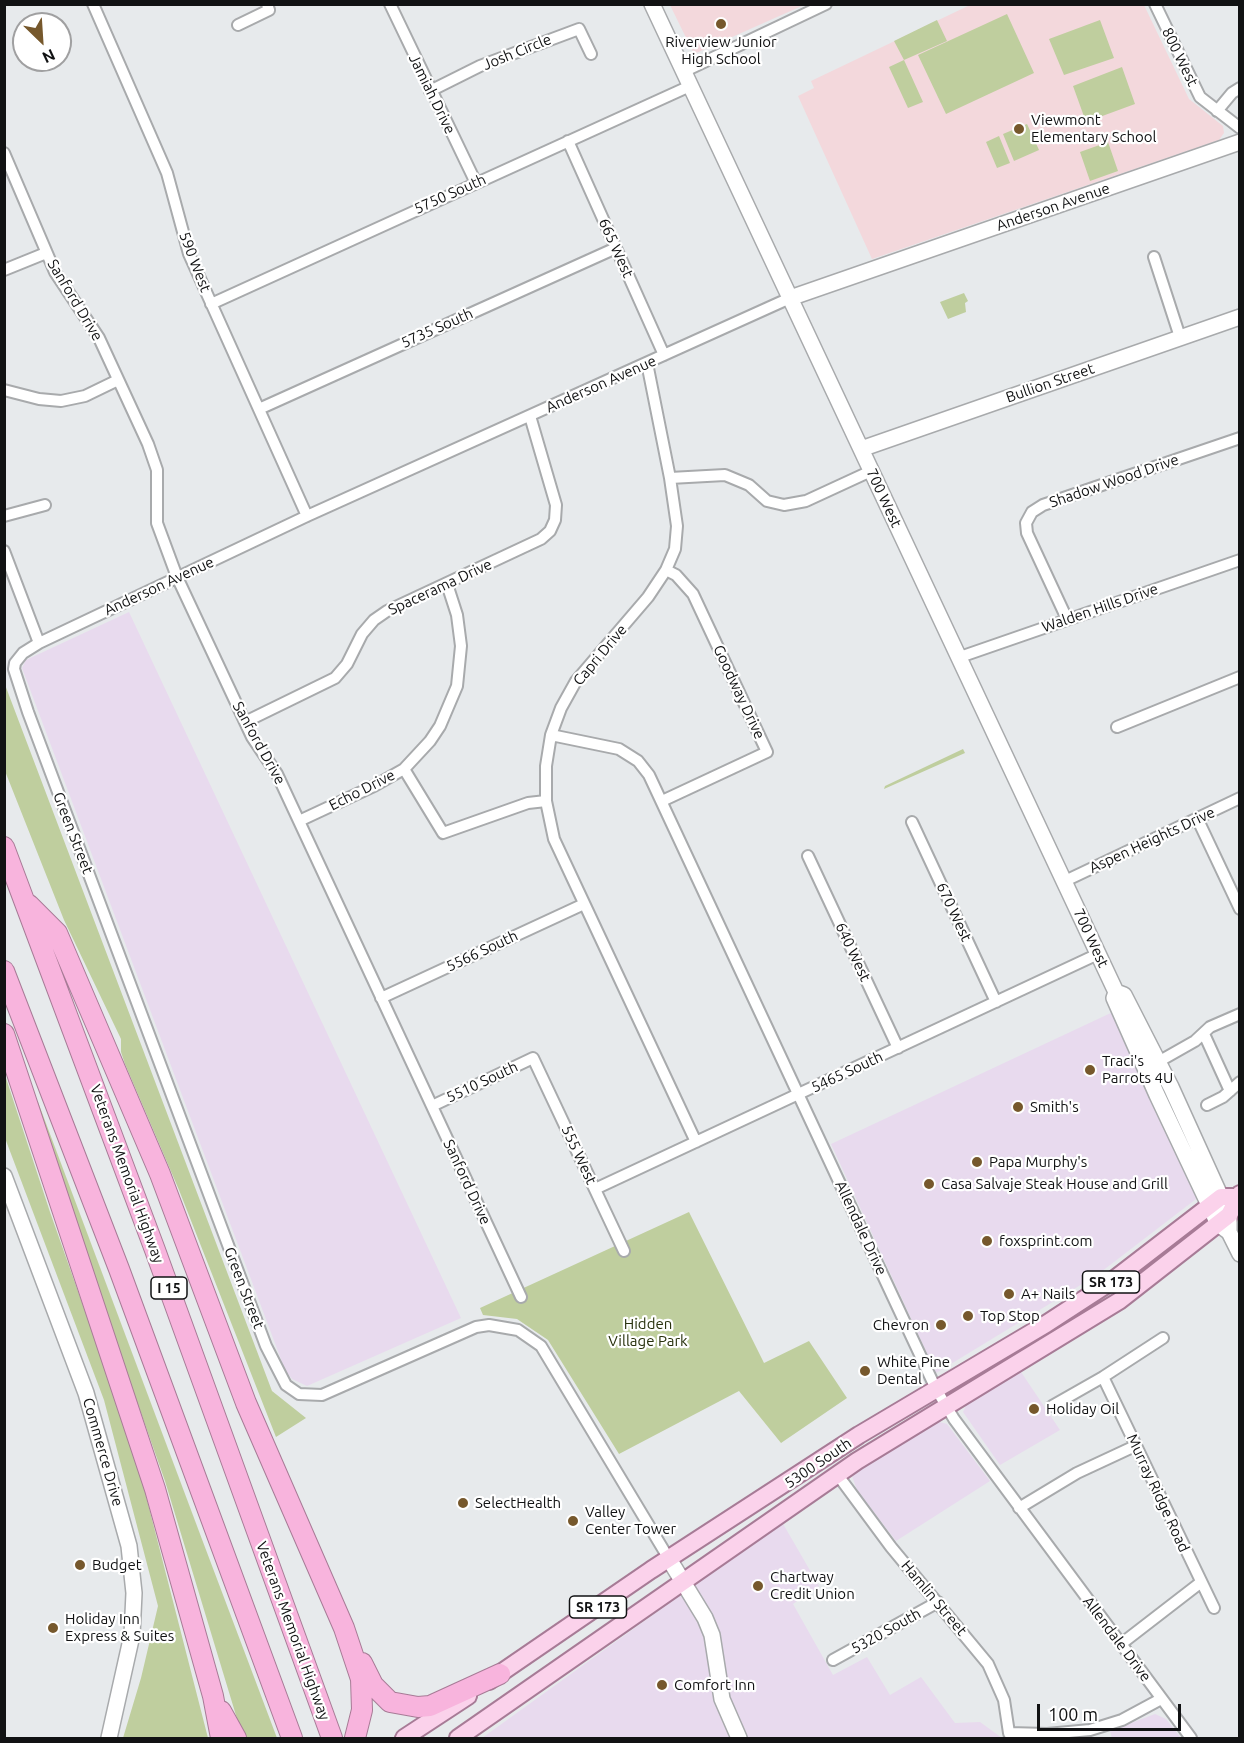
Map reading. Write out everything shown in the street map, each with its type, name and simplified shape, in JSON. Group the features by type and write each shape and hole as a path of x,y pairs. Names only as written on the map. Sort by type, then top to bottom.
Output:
{"highway":[{"name":"Veterans Memorial Highway","path":"4,847 155,1250 331,1735"},
{"path":"25,901 57,933 160,1174 246,1402 344,1628 373,1684 390,1702 418,1707 430,1706 500,1674"},
{"name":"I 15","path":"4,971 119,1269 292,1738"},
{"path":"4,1034 155,1489 213,1696 221,1738"},
{"path":"344,1628 361,1679 362,1710 355,1738"},
{"path":"213,1696 236,1738"}],"main road":[{"name":"5300 South","path":"404,1738 669,1559 936,1389 1046,1324 1112,1281 1226,1199"},
{"path":"1225,1224 1226,1199"},
{"name":"5300 South","path":"458,1738 837,1474 946,1405 1119,1301 1225,1224"}],"street":[{"name":"590 West","path":"93,4 167,173 187,248 307,516"},
{"path":"238,25 256,19 269,10 267,4"},
{"name":"Jamiah Drive","path":"390,4 476,183"},
{"name":"700 West","path":"652,4 1065,881 1116,992 1114,998 1129,1033 1226,1199"},
{"path":"683,72 826,4"},
{"name":"800 West","path":"1155,4 1200,97 1239,128"},
{"name":"Josh Circle","path":"430,90 480,66 579,28 591,54"},
{"name":"5750 South","path":"211,304 690,86"},
{"path":"1217,111 1239,88"},
{"name":"665 West","path":"568,141 664,355"},
{"name":"Anderson Avenue","path":"21,695 15,663 23,653 39,643 307,516 790,298 1239,142"},
{"name":"Sanford Drive","path":"4,153 46,253 64,286 99,338 153,456 157,470 157,522 177,577 245,723 277,774 521,1297"},
{"name":"5735 South","path":"259,409 616,248"},
{"path":"4,270 46,253"},
{"path":"1154,257 1180,338"},
{"name":"Bullion Street","path":"861,449 1239,317"},
{"name":"Capri Drive","path":"647,363 670,478 677,526 675,549 666,570 648,597 576,681 561,708 551,735 546,766 546,801 554,839 696,1142"},
{"path":"4,390 39,399 61,401 84,396 118,380"},
{"name":"Spacerama Drive","path":"245,723 335,678 374,620 541,539 550,531 555,520 556,505 530,416"},
{"name":"Shadow Wood Drive","path":"1067,619 1027,534 1026,524 1032,512 1043,506 1239,438"},
{"path":"670,478 725,475 749,485 767,501 784,506 806,501 871,471"},
{"path":"4,516 45,506"},
{"path":"4,551 39,643"},
{"name":"Walden Hills Drive","path":"960,657 1239,560"},
{"name":"Goodway Drive","path":"662,801 767,752 693,594 686,584 666,570"},
{"name":"Echo Drive","path":"299,821 374,786 404,769 430,741 440,726 457,686 460,630 447,584"},
{"path":"1117,726 1239,677"},
{"name":"Green Street","path":"21,695 266,1346 286,1385 299,1395 322,1395 476,1327 489,1325 518,1330 541,1346 669,1559"},
{"name":"Allendale Drive","path":"551,735 597,742 629,754 648,775 936,1389 1019,1508 1191,1738"},
{"path":"404,769 443,832 528,803 546,801"},
{"name":"Aspen Heights Drive","path":"1065,881 1239,798"},
{"path":"1197,818 1239,909"},
{"name":"670 West","path":"912,822 996,1002"},
{"name":"640 West","path":"808,856 897,1048"},
{"name":"5566 South","path":"381,998 584,904"},
{"name":"5465 South","path":"595,1189 1098,954"},
{"name":"700 West","path":"1116,992 1124,995 1226,1199"},
{"path":"1158,1062 1210,1028 1239,1014"},
{"path":"1204,1034 1230,1091"},
{"name":"5510 South","path":"432,1106 533,1059"},
{"name":"555 West","path":"533,1059 624,1251"},
{"path":"1207,1105 1230,1091 1239,1082"},
{"name":"Commerce Drive","path":"4,1176 86,1392 129,1546 134,1593 132,1635 109,1738"},
{"path":"1226,1199 1225,1224 1239,1254"},
{"path":"1052,1406 1164,1338"},
{"name":"Murray Ridge Road","path":"1103,1377 1214,1608"},
{"path":"1019,1508 1077,1473 1136,1446"},
{"name":"Hamlin Street","path":"837,1474 891,1546 988,1664 1004,1700 1009,1733 1047,1734 1090,1730 1122,1720 1161,1699"},
{"path":"669,1559 705,1618 712,1635 725,1709 739,1738"},
{"path":"1121,1644 1200,1583"},
{"name":"5320 South","path":"833,1660 938,1602"}],"shaded area":[{"name":"Riverview Junior High School","path":"670,5 804,5 694,54"},
{"name":"Viewmont Elementary School","path":"970,5 1144,5 1189,99 1223,126 1224,133 1219,140 872,259 798,96 814,88 811,81"},
{"path":"129,612 461,1318 307,1386 292,1379 285,1370 22,668 26,660"},
{"path":"1115,1011 1200,1196 1097,1275 936,1373 831,1144"},
{"path":"1021,1372 1060,1430 1000,1465 963,1412 968,1402"},
{"path":"936,1421 947,1424 990,1481 896,1541 857,1490 852,1476 860,1468"},
{"path":"782,1522 819,1586 793,1604 833,1675 867,1657 890,1695 921,1677 955,1723 980,1722 1002,1738 482,1738"},
{"path":"1155,1714 1166,1719 1181,1738 1112,1738 1110,1731"}],"green space":[{"path":"1007,14 1034,73 946,114 918,55"},
{"path":"937,20 947,41 904,60 894,41"},
{"path":"1100,20 1114,58 1064,75 1049,39"},
{"path":"904,60 923,102 908,108 889,67"},
{"path":"1122,67 1135,104 1086,122 1073,86"},
{"path":"1027,124 1039,150 1014,161 1003,134"},
{"path":"999,136 1010,163 997,168 986,142"},
{"path":"1108,142 1118,171 1090,181 1080,152"},
{"path":"964,293 968,301 965,303 966,312 948,319 940,302"},
{"path":"4,682 272,1391 306,1418 276,1437 179,1190 125,1064 121,1052 121,1039 64,920 5,771"},
{"path":"963,749 965,753 884,789 885,786"},
{"path":"4,1072 50,1212 135,1453 208,1738 123,1738 141,1678 158,1606 104,1400 5,1138"},
{"path":"38,1102 277,1738 246,1738 238,1722 165,1481 32,1104"},
{"name":"Hidden Village Park","path":"689,1212 764,1363 809,1341 847,1398 781,1443 739,1391 619,1454 548,1340 517,1319 483,1315 480,1308"}],"place":[{"name":"Riverview Junior High School","path":"721,24"},
{"name":"Viewmont Elementary School","path":"1019,129"},
{"name":"Traci's Parrots 4U","path":"1090,1070"},
{"name":"Smith's","path":"1018,1107"},
{"name":"Papa Murphy's","path":"977,1162"},
{"name":"Casa Salvaje Steak House and Grill","path":"929,1184"},
{"name":"foxsprint.com","path":"987,1241"},
{"name":"A+ Nails","path":"1009,1294"},
{"name":"Top Stop","path":"968,1316"},
{"name":"Chevron","path":"941,1325"},
{"name":"White Pine Dental","path":"865,1371"},
{"name":"Holiday Oil","path":"1034,1409"},
{"name":"SelectHealth","path":"463,1503"},
{"name":"Valley Center Tower","path":"573,1521"},
{"name":"Budget","path":"80,1565"},
{"name":"Chartway Credit Union","path":"758,1586"},
{"name":"Holiday Inn Express & Suites","path":"53,1628"},
{"name":"Comfort Inn","path":"662,1685"}]}
